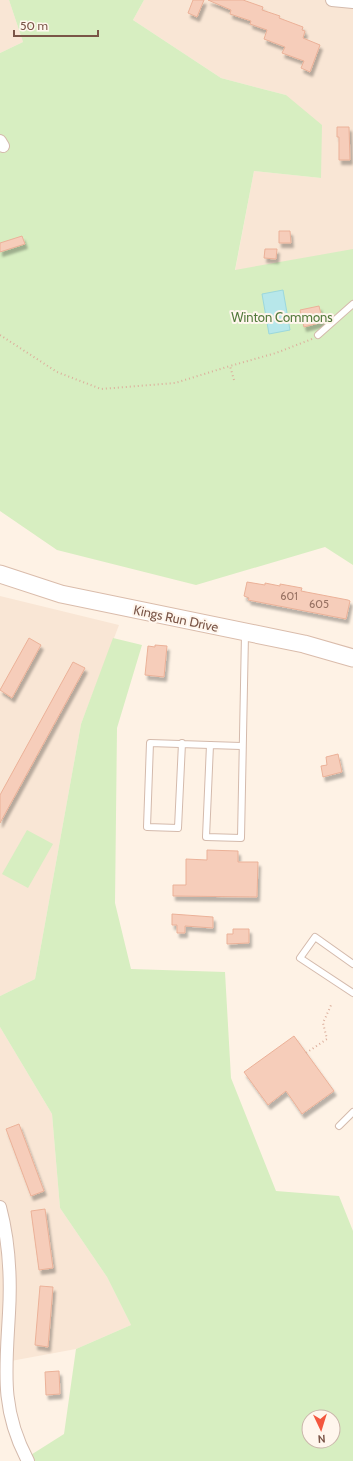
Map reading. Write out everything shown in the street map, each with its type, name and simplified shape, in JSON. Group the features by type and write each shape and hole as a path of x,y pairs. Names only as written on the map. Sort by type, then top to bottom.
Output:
{"street":[{"path":"332,0 353,2"},
{"name":"Kings Run Drive","path":"0,574 61,594 304,644 353,658"},
{"path":"0,1207 6,1246 9,1281 9,1312 3,1379 5,1400 16,1439 28,1461"}],"lane":[{"path":"318,335 353,304"},
{"path":"210,745 206,837 240,838 241,746 245,632"},
{"path":"182,744 178,828 147,827 150,743 182,744 241,746"},
{"path":"353,964 315,937 300,958 353,993"},
{"path":"339,1126 353,1112"}],"path":[{"path":"0,335 58,372 101,389 175,383 299,345 318,335"},
{"path":"230,366 234,380"},
{"path":"306,1053 327,1040 324,1023 332,1003"}],"shaded area":[{"path":"0,0 9,0 23,42 0,53"},
{"path":"144,0 353,0 353,337 212,392 254,171 321,178 286,95 221,78 133,20"},
{"path":"0,596 119,625 81,724 35,979 0,996"},
{"path":"0,1027 52,1114 60,1208 107,1277 131,1325 76,1349 0,1363"}],"green space":[{"name":"Winton Commons","path":"9,0 144,0 133,20 221,78 286,95 322,125 321,178 254,171 235,270 353,249 353,565 325,547 196,585 57,550 0,511 0,53 23,42"},
{"path":"113,638 142,645 117,728 115,903 131,969 225,972 231,1078 276,1191 339,1196 353,1231 353,1461 28,1461 26,1458 64,1434 76,1349 131,1325 107,1277 60,1208 52,1114 0,1027 0,996 35,979 81,724"},
{"path":"27,830 53,844 28,888 2,874"}],"water":[{"path":"283,290 290,330 269,334 262,294"}],"building":[{"path":"193,0 204,0 197,17 188,13"},
{"path":"208,0 243,0 263,7 262,10 280,16 279,18 303,27 302,30 305,31 303,38 320,45 310,72 301,68 304,61 282,53 285,47 264,39 267,30 250,24 251,21 230,14 231,10"},
{"path":"337,127 349,127 350,160 339,160 339,137 337,137"},
{"path":"279,231 290,231 291,243 279,243"},
{"path":"22,236 25,244 0,252 0,243"},
{"path":"265,249 277,249 276,259 264,258"},
{"path":"319,306 323,322 304,327 300,310"},
{"path":"247,582 280,586 280,584 302,588 301,591 348,600 350,601 346,619 248,600 249,598 244,596"},
{"path":"29,638 41,645 12,698 0,690"},
{"path":"155,645 167,646 164,677 145,675 148,646 155,647"},
{"path":"73,662 85,668 0,823 0,795"},
{"path":"338,754 342,772 323,777 321,766 327,765 326,757"},
{"path":"207,850 238,851 238,862 258,862 257,897 173,896 173,885 186,885 186,859 207,860"},
{"path":"172,914 213,917 213,928 185,926 185,933 177,933 177,925 172,925"},
{"path":"233,929 249,929 249,943 227,944 227,934 233,934"},
{"path":"294,1036 334,1091 302,1114 286,1091 268,1105 244,1072"},
{"path":"19,1124 44,1191 31,1196 6,1129"},
{"path":"45,1209 53,1268 39,1270 31,1211"},
{"path":"40,1286 53,1287 48,1347 35,1345"},
{"path":"59,1371 60,1394 46,1395 45,1372"}]}
